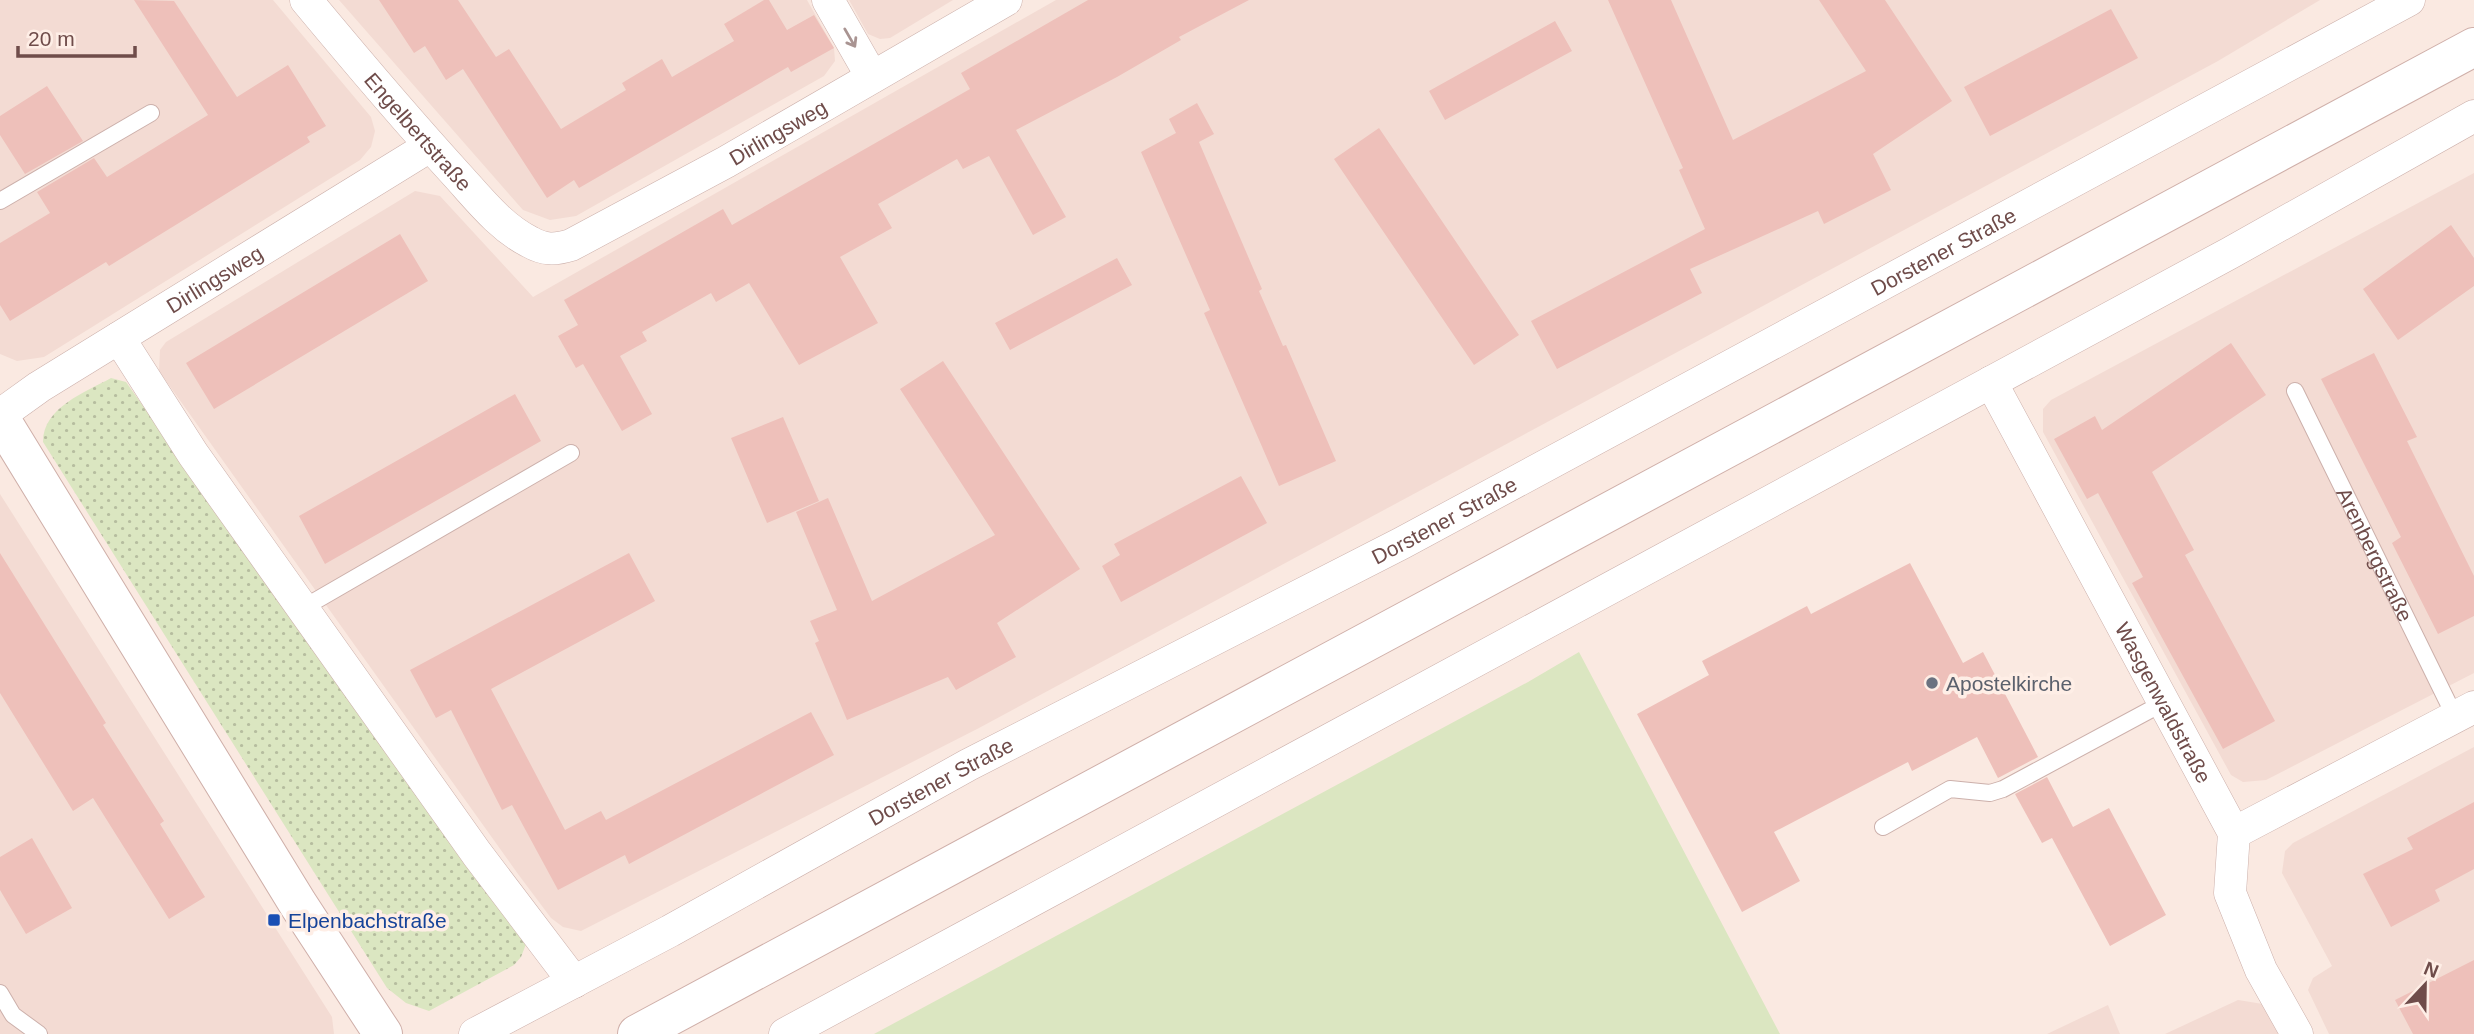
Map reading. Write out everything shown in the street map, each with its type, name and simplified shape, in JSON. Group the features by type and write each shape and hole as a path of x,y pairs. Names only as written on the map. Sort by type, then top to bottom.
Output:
{"main road":[{"path":"638,1034 2474,47"},
{"path":"0,417 298,904 383,1034"}],"street":[{"name":"Engelbertstraße","path":"306,0 430,146 501,222 515,234 543,249"},
{"path":"828,0 872,77"},
{"name":"Dirlingsweg","path":"543,249 570,246 726,162 1006,0"},
{"name":"Dorstener Straße","path":"475,1034 968,765 1402,543 2409,0"},
{"path":"785,1034 1991,382 2474,116"},
{"name":"Dirlingsweg","path":"0,417 39,387 430,146"},
{"path":"119,338 193,454 477,853 574,982"},
{"name":"Wasgenwaldstraße","path":"1991,382 2234,833"},
{"name":"Arenbergstraße","path":"2234,833 2465,712"},
{"path":"2234,833 2230,893 2261,970 2297,1034"}],"lane":[{"path":"0,201 151,113"},
{"name":"Arenbergstraße","path":"2295,391 2465,712"},
{"path":"303,608 571,453"},
{"path":"1883,827 1950,789 1990,793 2003,789 2163,703"},
{"path":"0,993 13,1015 39,1034"}],"shaded area":[{"path":"0,0 273,0 371,117 375,131 371,147 360,160 44,357 17,361 0,354"},
{"path":"339,0 807,0 834,48 835,61 824,76 576,216 550,220 523,210"},
{"path":"849,0 953,0 890,38 880,39 868,34"},
{"path":"1056,0 2320,0 2218,61 979,728 581,931 563,927 551,918 518,874 159,371 160,350 166,342 415,191 440,196 533,297"},
{"path":"2474,173 2474,673 2266,780 2243,782 2231,775 2043,432 2043,409 2051,400"},
{"path":"0,494 332,1017 334,1034 0,1034"},
{"path":"2474,747 2474,1034 2329,1034 2308,990 2313,978 2332,966 2282,873 2285,851 2293,843"},
{"path":"2238,1000 2263,1004 2283,1034 2165,1034"},
{"path":"2108,1005 2120,1034 2047,1034"}],"green space":[{"path":"111,378 126,382 526,944 521,957 514,965 429,1011 406,1003 387,988 43,442 50,419 58,410 78,395"},
{"path":"1579,652 1780,1034 874,1034 1528,682"}],"building":[{"path":"134,0 174,1 237,97 288,65 326,126 307,137 310,142 187,218 109,266 106,262 10,321 0,305 0,243 50,213 37,192 94,158 107,177 208,115"},
{"path":"379,0 458,0 496,57 509,49 561,129 626,90 622,83 662,59 672,77 734,41 724,24 764,0 769,0 787,30 814,15 834,48 791,72 788,67 579,188 574,180 547,198 463,69 446,80 425,46 414,53"},
{"path":"1088,0 1249,0 1179,37 1181,40 1117,77 1016,130 1066,217 1033,235 989,156 963,169 957,159 878,204 892,228 840,257 878,323 799,365 749,283 716,302 711,293 642,332 647,341 620,356 652,414 622,431 583,364 576,368 558,336 578,325 564,300 723,209 732,225 970,89 961,73"},
{"path":"1608,0 1671,0 1733,140 1866,71 1819,0 1885,0 1952,101 1873,154 1891,190 1824,224 1818,211 1690,269 1702,293 1557,369 1531,321 1705,229 1679,170 1683,168"},
{"path":"2111,9 2138,58 1990,136 1964,87"},
{"path":"1555,21 1572,51 1445,120 1429,91"},
{"path":"47,86 83,141 25,174 0,135 0,116"},
{"path":"1197,103 1214,134 1199,142 1262,289 1259,291 1283,346 1286,345 1336,461 1279,486 1204,313 1210,310 1141,152 1176,133 1169,119"},
{"path":"1379,128 1519,335 1474,365 1334,159"},
{"path":"2451,225 2474,258 2474,286 2398,340 2363,289"},
{"path":"400,234 428,281 214,409 186,363"},
{"path":"1117,258 1132,285 1010,350 995,323"},
{"path":"2231,343 2266,395 2152,472 2194,550 2185,555 2275,721 2223,749 2132,583 2143,577 2098,493 2087,499 2054,439 2095,416 2102,430"},
{"path":"2374,353 2417,437 2407,441 2474,576 2474,616 2438,634 2392,543 2401,537 2321,379"},
{"path":"943,361 1080,569 997,623 1016,657 956,690 948,677 847,720 815,643 819,641 810,621 837,610 796,512 828,498 872,601 995,535 900,389"},
{"path":"515,394 541,441 325,564 299,516"},
{"path":"783,417 819,501 767,523 731,438"},
{"path":"1241,476 1267,523 1121,602 1102,566 1120,555 1114,544"},
{"path":"0,553 106,723 103,725 164,821 160,824 205,897 169,919 93,798 73,811 0,693"},
{"path":"629,553 655,601 491,689 565,830 601,811 606,820 811,712 834,755 629,864 625,855 558,890 512,805 502,810 451,710 436,718 410,670"},
{"path":"1910,563 1963,663 1983,652 2038,757 1998,778 1977,737 1912,771 1908,762 1774,832 1800,881 1742,912 1637,714 1709,675 1702,661 1807,606 1811,614"},
{"path":"2047,777 2073,827 2109,808 2166,915 2110,946 2052,838 2042,843 2015,794"},
{"path":"2474,802 2474,869 2435,890 2440,901 2391,927 2363,874 2413,849 2407,838"},
{"path":"32,838 72,908 26,934 0,890 0,857"},
{"path":"2474,960 2474,1034 2413,1034 2395,1000"}],"place":[{"name":"Apostelkirche","path":"1932,683"},
{"name":"Elpenbachstraße","path":"274,920"}]}
